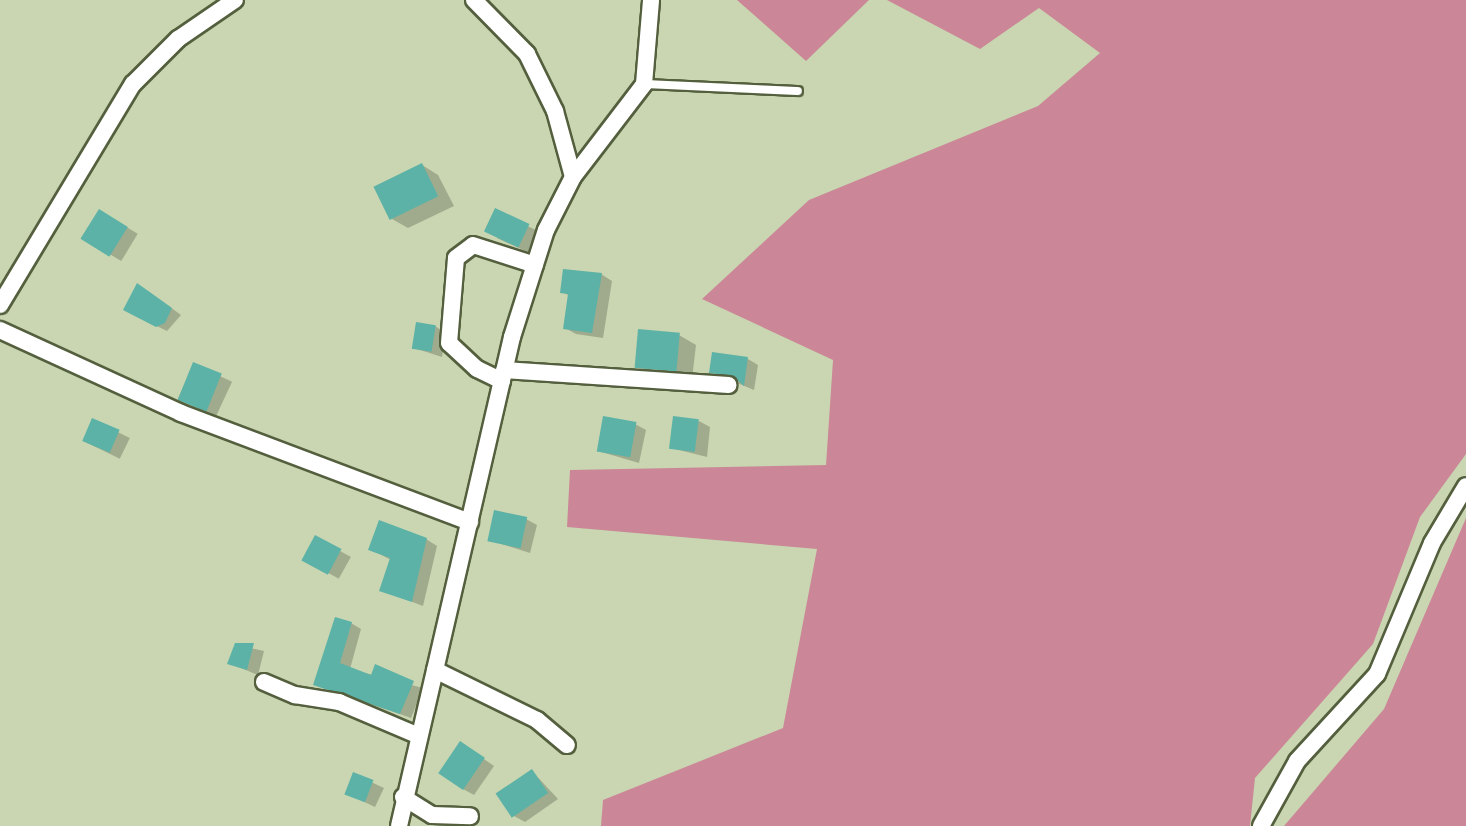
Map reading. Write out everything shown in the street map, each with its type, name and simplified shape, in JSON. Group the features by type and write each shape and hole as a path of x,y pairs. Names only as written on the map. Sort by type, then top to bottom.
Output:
{"street":[{"path":"0,305 133,84 178,39 235,0"},
{"path":"474,0 527,54 555,110 573,177"},
{"path":"399,826 403,797 503,376 534,265 573,177 644,84 651,0"},
{"path":"534,265 473,245 456,258 449,343 477,369 503,376 727,385"},
{"path":"0,330 216,428 470,522"},
{"path":"1261,826 1297,761 1377,674 1432,543 1466,486"},
{"path":"435,670 537,720 567,744"},
{"path":"264,682 295,695 339,702 419,736"},
{"path":"403,797 432,815 470,816"}],"lane":[{"path":"644,84 798,91"}],"shaded area":[{"path":"737,0 869,0 806,61"},
{"path":"887,0 1466,0 1466,454 1420,517 1373,644 1255,778 1250,826 601,826 603,800 783,728 817,549 567,527 570,470 826,465 833,360 702,299 809,200 1038,106 1100,53 1039,8 980,49"},
{"path":"1466,518 1466,826 1284,826 1384,709"}],"building":[{"path":"422,163 438,196 390,220 373,187"},
{"path":"495,208 529,224 518,248 484,232"},
{"path":"99,209 128,227 109,257 80,239"},
{"path":"563,269 602,273 592,333 563,329 568,294 560,293"},
{"path":"137,283 172,308 165,323 156,327 123,310"},
{"path":"416,322 436,325 432,352 412,349"},
{"path":"638,329 680,333 676,372 635,368"},
{"path":"712,352 748,357 744,386 733,376 709,373"},
{"path":"193,362 222,374 206,412 178,400"},
{"path":"603,416 636,422 630,457 597,451"},
{"path":"673,416 699,419 695,452 669,449"},
{"path":"92,418 120,430 110,453 82,441"},
{"path":"494,510 527,517 521,548 487,541"},
{"path":"379,520 427,538 412,602 379,591 390,558 368,550"},
{"path":"315,535 341,549 328,575 301,561"},
{"path":"335,617 352,622 340,663 371,675 375,664 414,681 400,714 313,685"},
{"path":"235,643 254,643 247,670 227,664"},
{"path":"460,741 485,758 463,790 438,773"},
{"path":"532,769 548,793 512,818 496,794"},
{"path":"353,772 374,780 365,802 344,794"}]}
